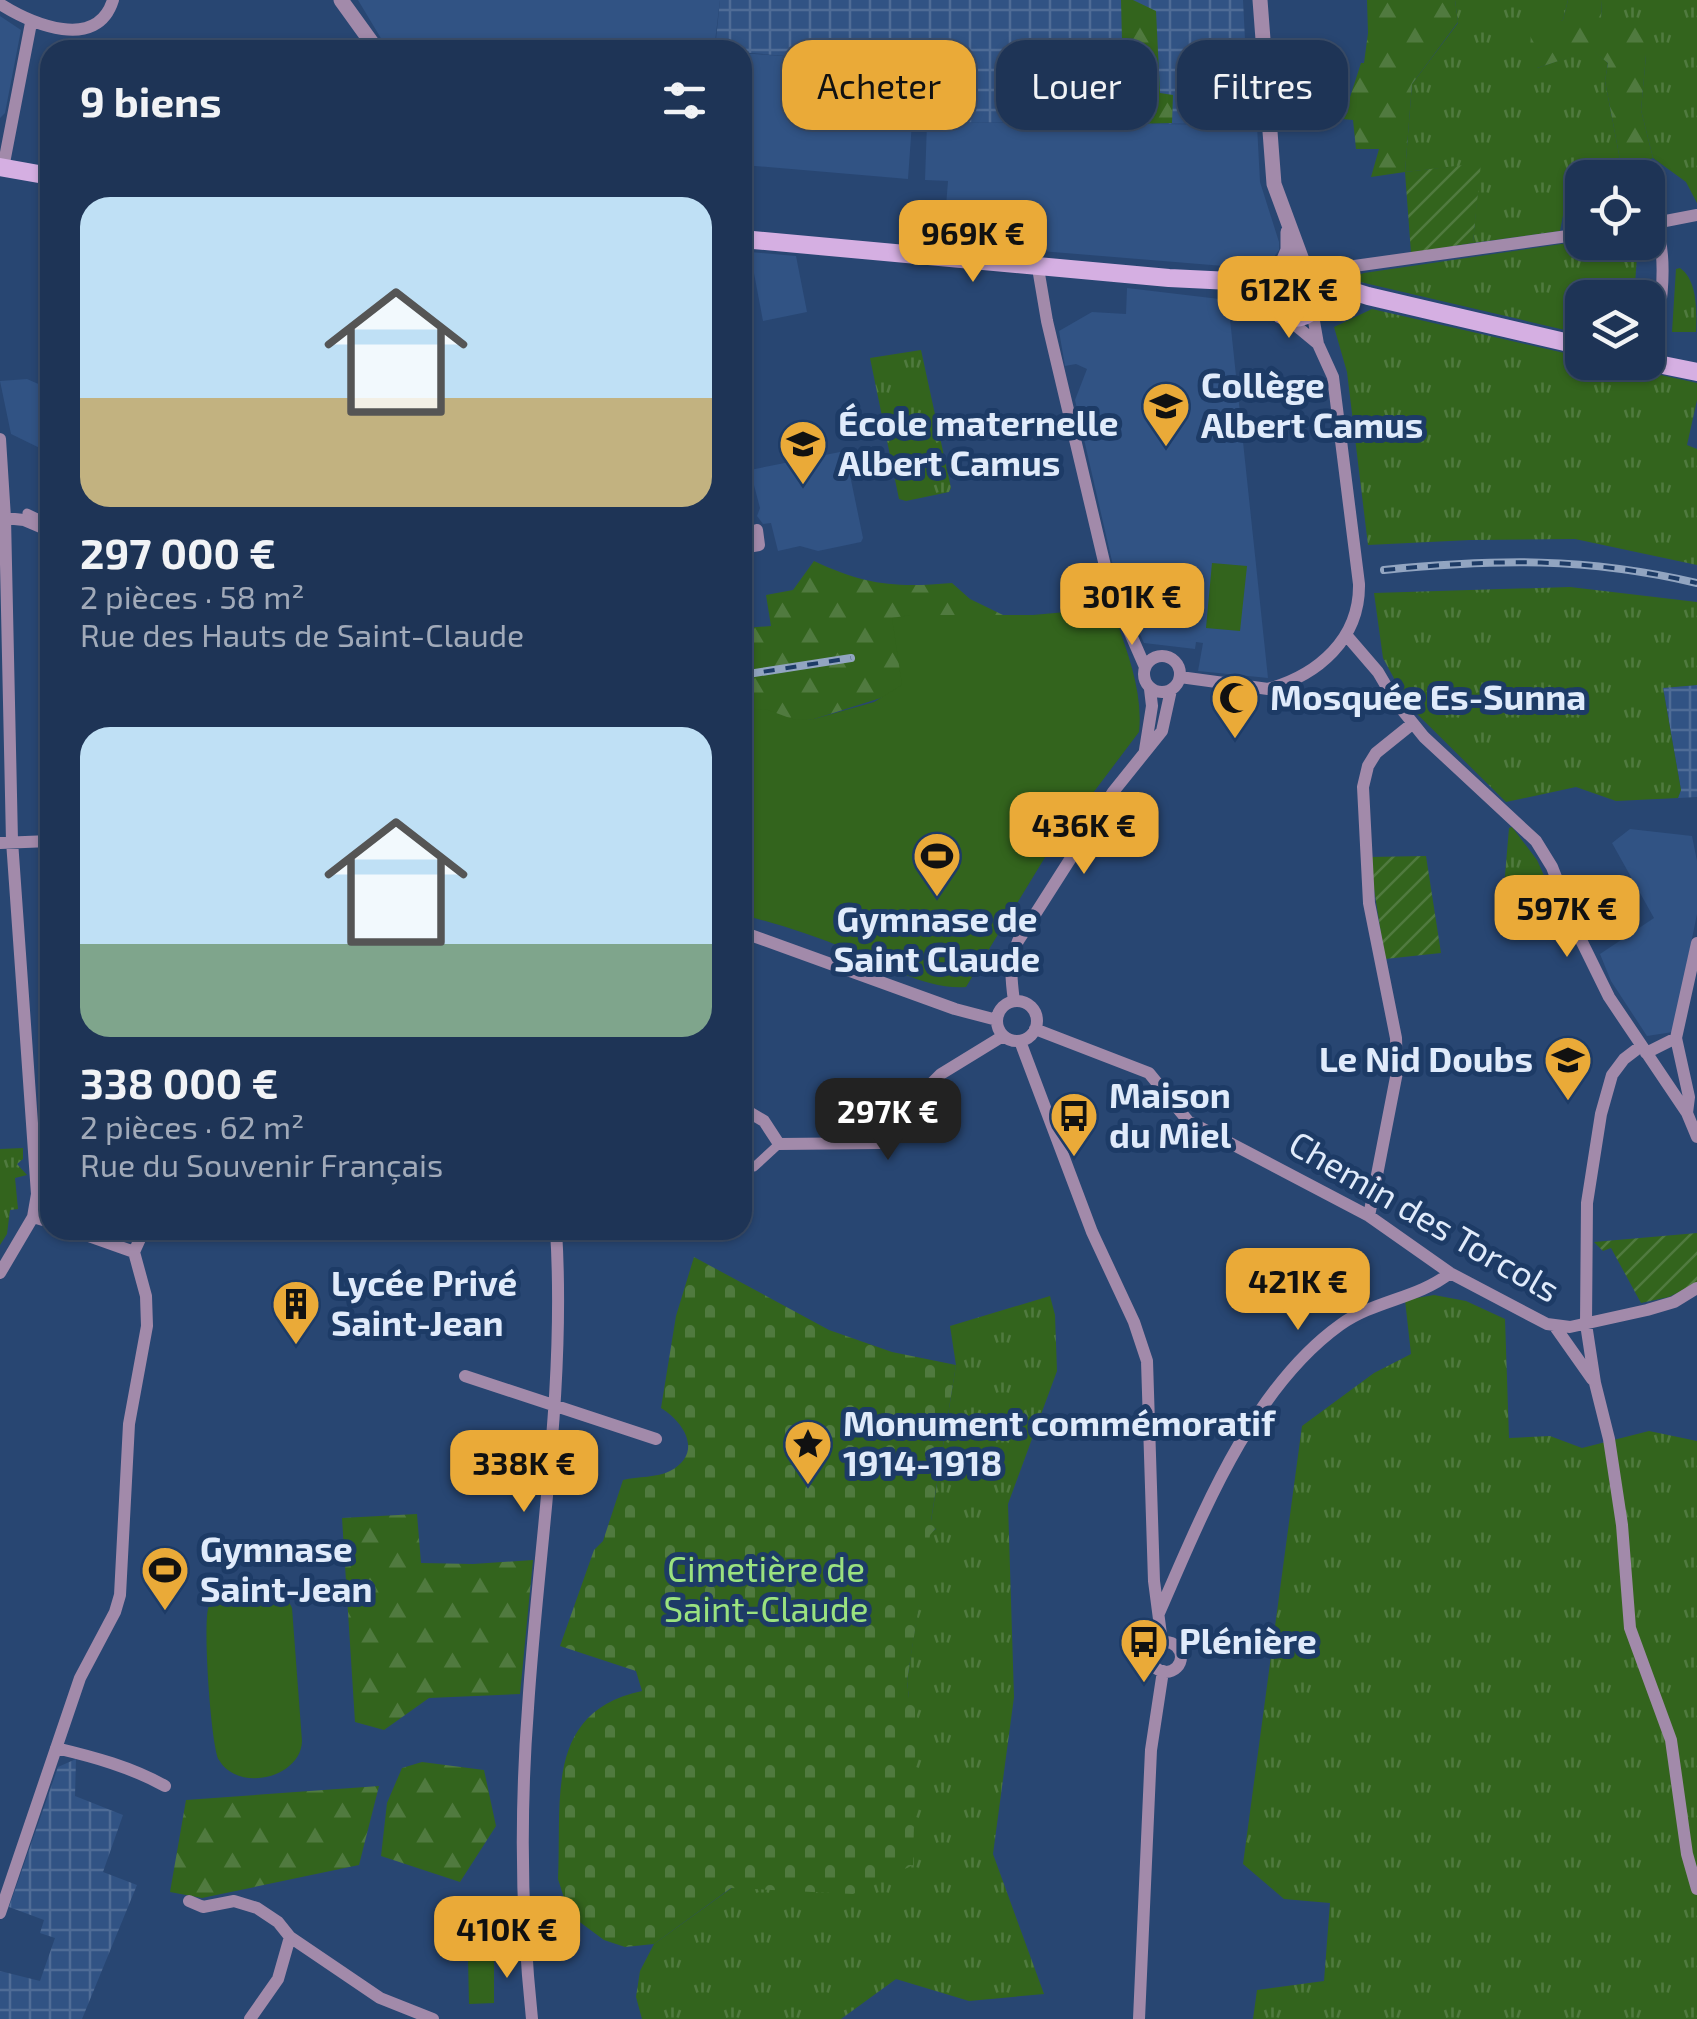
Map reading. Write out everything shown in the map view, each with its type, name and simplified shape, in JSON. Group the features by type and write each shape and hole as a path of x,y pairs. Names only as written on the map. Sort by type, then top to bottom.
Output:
{"main road":[{"path":"2,168 40,174"},
{"path":"752,240 1169,278 1252,282 1288,266 1360,294 1565,342"},
{"path":"1276,308 1268,286 1278,272"},
{"path":"1312,275 1320,293 1314,308"},
{"path":"1169,278 1237,291 1295,318 1360,294"},
{"path":"1665,365 1697,372"}],"street":[{"path":"0,4 51,28 86,28 104,18 113,0"},
{"path":"341,0 370,40"},
{"path":"1260,0 1272,172 1288,228 1312,275 1565,236"},
{"path":"2,168 32,22"},
{"path":"1665,221 1697,215"},
{"path":"1278,272 1288,250 1288,228"},
{"path":"1352,267 1349,276 1360,294"},
{"path":"1038,268 1110,587 1135,645 1149,662"},
{"path":"1276,308 1318,344"},
{"path":"1180,676 1268,689 1300,678 1347,636 1359,604 1333,377 1318,344 1314,308"},
{"path":"0,439 5,518 6,842 36,1194 32,1217 0,1274"},
{"path":"27,513 40,519"},
{"path":"5,518 40,527"},
{"path":"752,546 759,545 757,530"},
{"path":"1347,636 1378,672 1412,724 1536,841 1552,866 1602,984 1686,1113 1697,1137"},
{"path":"1014,1001 1010,976 1018,941 1113,792 1162,732 1171,690 1180,676 1178,666 1170,658 1149,662"},
{"path":"1145,752 1151,716 1150,688 1144,679 1149,662"},
{"path":"1150,688 1160,692 1171,690"},
{"path":"1368,1216 1397,1072 1396,1038 1369,903 1363,788 1376,753 1412,724"},
{"path":"6,842 40,841"},
{"path":"752,936 955,1009 996,1020"},
{"path":"1686,1113 1689,1097 1676,1038 1697,943"},
{"path":"996,1020 1004,1005 1014,1001 1031,1006 1035,1028 1020,1040"},
{"path":"996,1020 1003,1036"},
{"name":"Chemin des Torcols","path":"1035,1028 1149,1072 1188,1120 1368,1216 1450,1273 1507,1306 1556,1328 1674,1302 1697,1288"},
{"path":"1003,1036 1020,1040"},
{"path":"752,1167 779,1144 880,1143 886,1129 950,1066 1003,1036"},
{"path":"1676,1038 1624,1060 1612,1075 1601,1114 1587,1204 1586,1324 1622,1525 1630,1628 1671,1740 1687,1854 1697,1889"},
{"path":"1020,1040 1092,1232 1134,1322 1147,1361 1154,1580 1162,1642"},
{"path":"879,1106 879,1122 886,1129"},
{"path":"752,1114 764,1121 779,1144"},
{"path":"32,1217 40,1219"},
{"path":"100,1240 134,1252"},
{"path":"0,1913 80,1678 120,1595 129,1424 148,1326 146,1296 134,1252 139,1240"},
{"path":"527,2018 522,1821 554,1404 560,1288 557,1240"},
{"path":"1158,1616 1196,1528 1234,1456 1297,1362 1363,1310 1430,1289 1450,1273"},
{"path":"1556,1328 1594,1383"},
{"path":"466,1376 656,1439"},
{"path":"1154,1580 1172,1582"},
{"path":"1162,1642 1172,1643 1180,1654 1176,1667 1163,1671 1154,1666 1150,1657 1162,1642"},
{"path":"1139,2019 1151,1750 1163,1671"},
{"path":"56,1748 143,1774 165,1786"},
{"path":"188,1901 203,1906 234,1901 257,1908 278,1922 290,1937 380,1998 433,2019"},
{"path":"273,2019 255,2014 278,1978 290,1937"}],"shaded area":[{"path":"358,0 720,0 715,40 382,40"},
{"path":"720,0 1243,0 1245,40 1177,40 1177,124 1157,123 1157,40 996,40 996,122 976,122 976,40 782,40 782,56 752,53 752,40 716,40"},
{"path":"0,16 21,30 5,113 0,118"},
{"path":"752,54 782,56 782,130 911,130 908,179 752,166"},
{"path":"976,122 996,123 996,130 1157,130 1157,124 1177,124 1177,130 1257,130 1260,182 1279,250 1271,261 1248,268 943,243 948,181 925,180 927,130 976,130"},
{"path":"752,252 796,256 807,312 763,321"},
{"name":"Collège Albert Camus","path":"1127,288 1228,300 1268,678 1198,671 1203,643 1196,642 1195,649 1144,643 1117,583 1075,400 1087,369 1076,364 1065,366 1059,331 1092,312 1126,314"},
{"path":"27,379 40,385 40,448 11,434 0,381"},
{"name":"École maternelle Albert Camus","path":"845,451 861,542 818,551 800,546 778,551 771,523 763,524 757,516 760,508 752,470"},
{"path":"1697,685 1697,797 1678,798 1681,790 1663,687"},
{"path":"1630,829 1692,836 1697,861 1697,914 1673,1032 1647,1036 1611,981 1600,954 1654,918 1612,843"},
{"path":"76,1759 75,1796 123,1815 103,1872 137,1885 82,2019 0,2019 0,1971 40,1981 55,1938 40,1933 44,1920 9,1907 58,1767"}],"green space":[{"path":"1121,0 1133,0 1156,11 1160,93 1173,95 1172,123 1157,123 1157,40 1122,40"},
{"path":"1367,0 1455,0 1458,22 1412,84 1405,172 1371,177 1379,149 1356,149 1353,120 1348,120 1348,103 1364,63"},
{"path":"1455,0 1568,0 1563,20 1544,28 1537,68 1592,49 1608,63 1605,81 1620,160 1565,160 1565,205 1560,231 1473,243 1480,164 1405,172 1412,84 1458,23"},
{"path":"1568,0 1602,0 1601,18 1635,27 1643,37 1646,55 1641,110 1653,158 1620,160 1605,81 1608,63 1592,50 1537,68 1530,54 1531,29 1563,20"},
{"path":"1602,0 1697,0 1697,203 1686,182 1665,167 1665,160 1653,158 1641,110 1646,55 1601,18"},
{"path":"1481,163 1473,243 1411,253 1405,172"},
{"path":"1565,243 1565,260 1637,260 1635,280 1565,280 1565,330 1356,281 1364,273"},
{"path":"1680,268 1693,287 1696,332 1672,332 1676,269"},
{"path":"1372,309 1565,353 1565,380 1665,380 1665,376 1697,383 1687,445 1697,449 1697,565 1575,539 1368,545 1347,372 1334,327"},
{"path":"921,350 951,488 949,492 906,501 899,499 870,358"},
{"path":"814,561 881,583 952,583 970,599 1003,615 944,616 919,686 814,719 752,728 752,627 771,626 766,595 793,590"},
{"path":"1212,563 1247,566 1240,631 1206,628"},
{"path":"1570,587 1697,602 1697,685 1663,688 1681,790 1678,798 1616,801 1576,787 1506,802 1409,706 1383,658 1374,593"},
{"path":"1099,609 1106,623 1117,622 1137,690 1139,732 1047,854 966,987 921,980 821,939 752,918 752,709 795,720 814,719 874,702 902,685 892,618 1033,615"},
{"path":"1512,827 1537,860 1563,918 1513,936 1504,887"},
{"path":"1426,856 1441,953 1385,959 1369,857"},
{"path":"23,1148 23,1159 17,1164 27,1175 15,1178 18,1209 10,1210 7,1234 0,1245 0,1149"},
{"path":"1697,1233 1697,1283 1669,1297 1641,1303 1611,1248 1603,1251 1594,1242"},
{"name":"Cimetière de Saint-Claude","path":"694,1257 829,1330 892,1352 956,1365 931,1520 936,1528 930,1535 907,1681 909,1698 917,1702 913,1865 853,1894 731,1888 654,1944 625,1947 604,1940 577,1920 565,1901 558,1879 560,1790 573,1739 588,1718 610,1702 642,1691 636,1671 560,1646 623,1480 665,1473 686,1456 683,1429 661,1408 676,1316"},
{"path":"1434,1295 1466,1301 1505,1319 1509,1438 1550,1436 1582,1448 1649,1431 1697,1441 1697,2019 1253,2019 1257,1990 1324,1981 1330,1903 1284,1899 1243,1864 1302,1426 1374,1373 1411,1354 1405,1300"},
{"path":"1050,1296 1055,1315 1057,1371 1008,1504 1014,1697 993,1854 1044,1994 969,2001 896,1979 841,2019 642,2019 636,1997 640,1971 654,1944 733,1887 909,1699 907,1681 929,1534 936,1529 931,1521 956,1365 950,1326"},
{"path":"417,1514 421,1563 533,1560 520,1694 429,1698 384,1730 355,1722 342,1518"},
{"path":"248,1584 274,1589 292,1608 302,1741 291,1764 267,1777 253,1778 228,1770 219,1760 207,1657 209,1606 220,1593"},
{"path":"422,1762 484,1770 496,1826 460,1882 381,1856 387,1803 402,1768"},
{"path":"379,1786 359,1865 202,1898 170,1892 186,1800"},
{"path":"468,1957 494,1957 494,2003 469,2004"}],"railway":[{"path":"1384,570 1541,563 1617,568 1697,583"},
{"path":"752,673 851,658"}],"place":[{"name":"Collège Albert Camus","path":"1166,448"},
{"name":"École maternelle Albert Camus","path":"803,486"},
{"name":"Mosquée Es-Sunna","path":"1235,740"},
{"name":"Gymnase de Saint Claude","path":"937,898"},
{"name":"Le Nid Doubs","path":"1568,1102"},
{"name":"Maison du Miel","path":"1074,1158"},
{"name":"Lycée Privé Saint-Jean","path":"296,1346"},
{"name":"Monument commémoratif 1914-1918","path":"808,1486"},
{"name":"Gymnase Saint-Jean","path":"165,1612"},
{"name":"Plénière","path":"1144,1684"}]}
